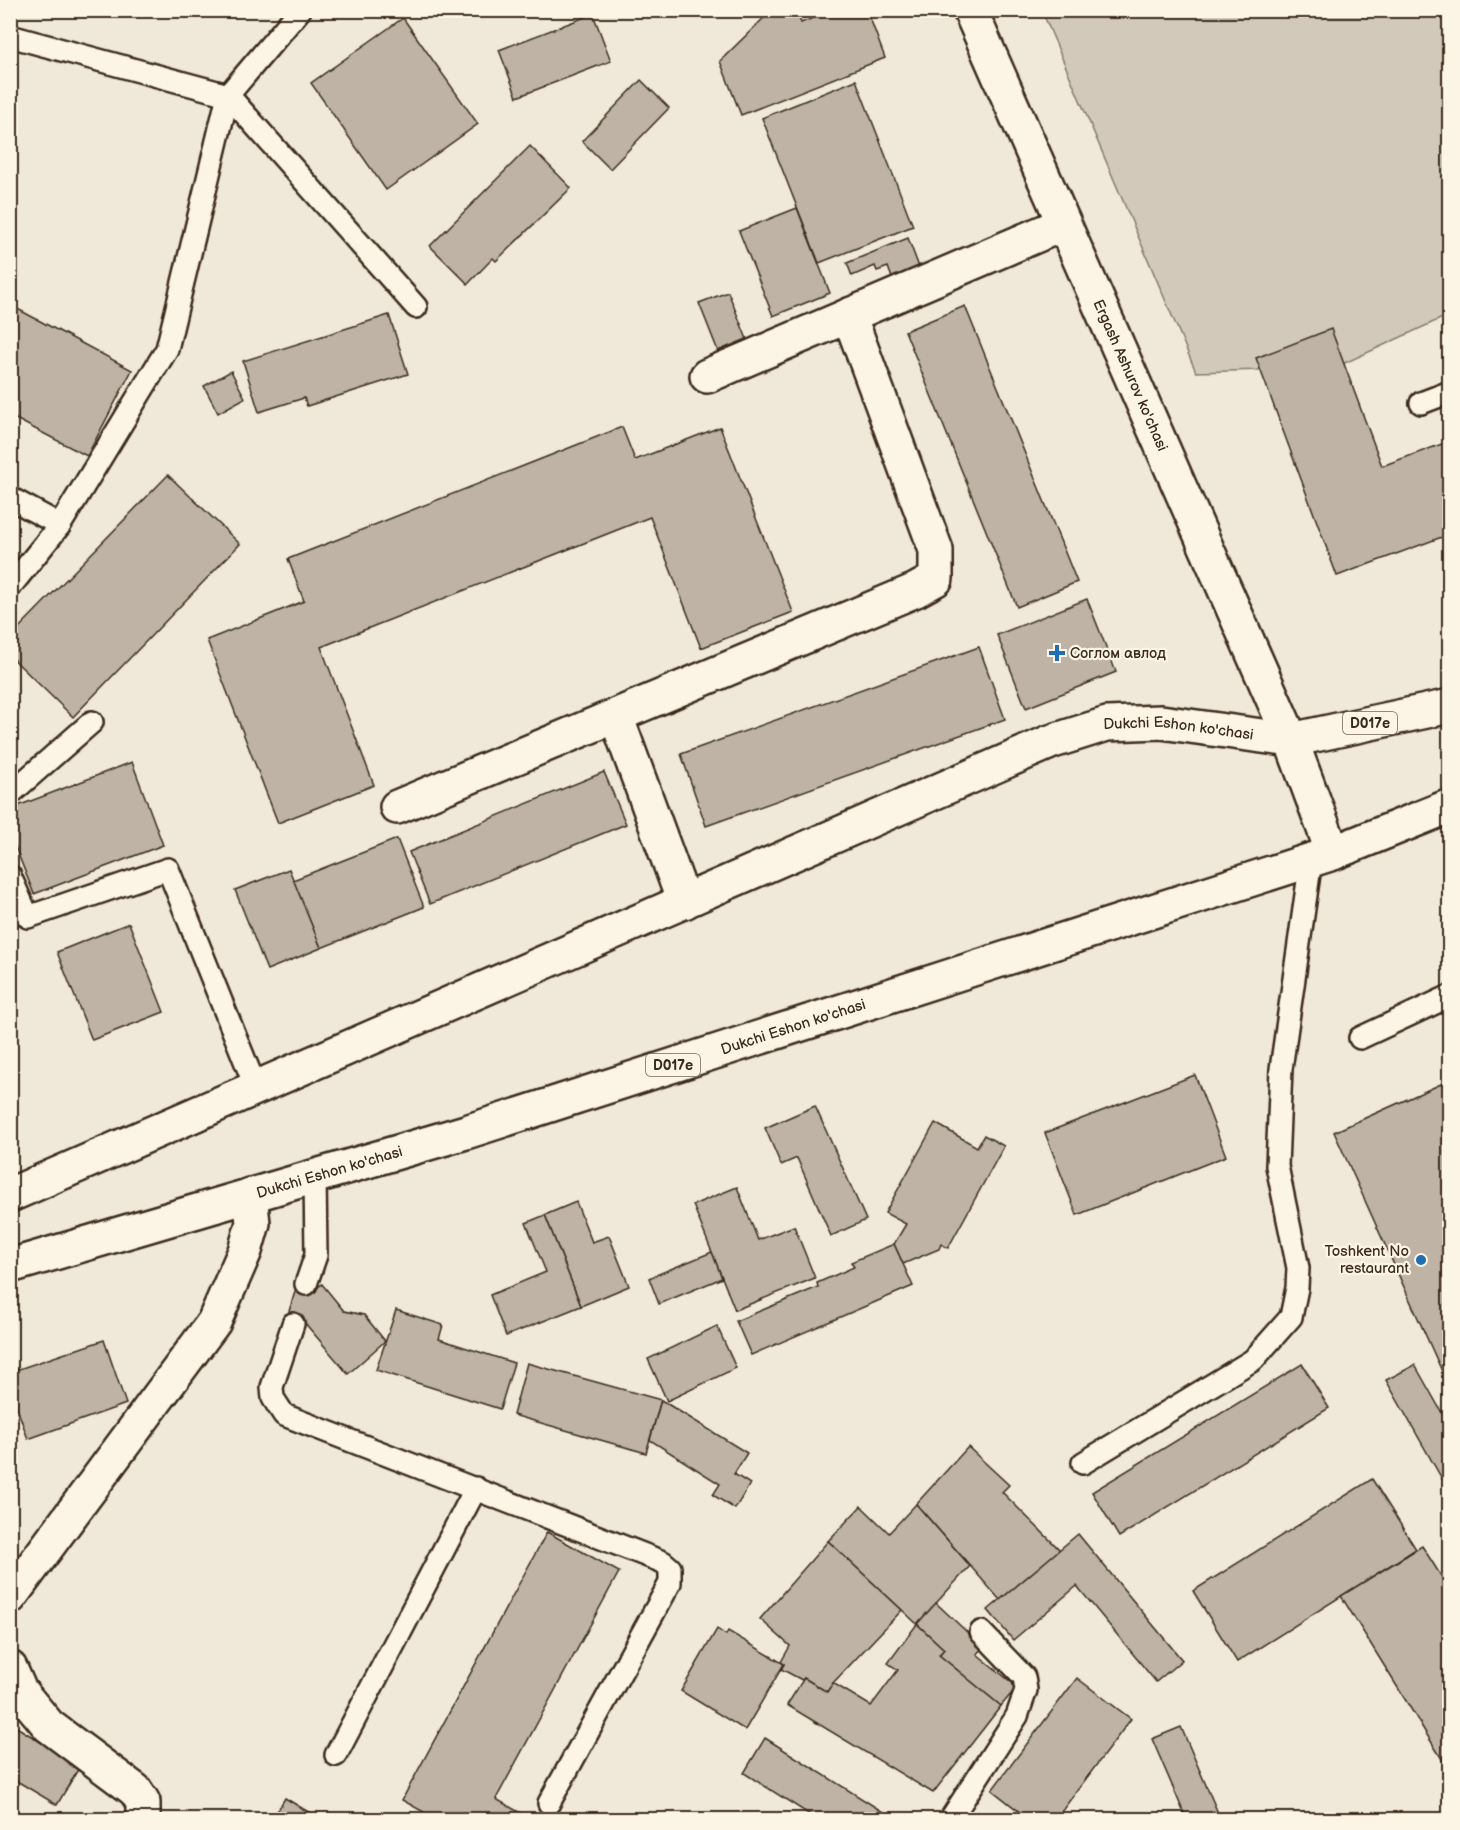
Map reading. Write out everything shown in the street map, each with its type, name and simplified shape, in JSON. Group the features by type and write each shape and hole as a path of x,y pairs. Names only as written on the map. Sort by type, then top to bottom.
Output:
{"street":[{"name":"Ergash Ashurov ko'chasi","path":"969,10 1291,740"},
{"path":"707,376 1064,224"},
{"path":"396,807 916,591 936,579 936,550 849,315"},
{"name":"Dukchi Eshon ko'chasi","path":"10,1195 1050,742 1107,724 1161,722 1291,740 1449,706"},
{"path":"616,716 684,902"},
{"path":"1291,740 1322,856"},
{"name":"Dukchi Eshon ko'chasi","path":"10,1266 477,1128 1322,856 1449,806"},
{"path":"10,1597 214,1322 245,1251 253,1223 250,1195"},
{"path":"10,1668 20,1691 49,1726 135,1790 143,1802 143,1820"}],"lane":[{"path":"10,587 60,525 167,349 228,95 300,10"},
{"path":"10,36 228,95 416,307"},
{"path":"1421,403 1449,392"},
{"path":"10,498 60,525"},
{"path":"10,794 92,722"},
{"path":"1083,1463 1253,1360 1291,1317 1297,1288 1298,1268 1277,1166 1281,1069 1322,856"},
{"path":"10,876 28,917 168,869 256,1088"},
{"path":"1360,1038 1449,996"},
{"path":"306,1284 316,1255 315,1176"},
{"path":"293,1324 272,1387 273,1398 284,1415 663,1562 670,1568 670,1583 549,1803"},
{"path":"336,1755 476,1488"},
{"path":"950,1820 1017,1716 1026,1690 1024,1677 981,1632"}],"shaded area":[{"path":"1042,11 1449,11 1449,315 1334,368 1196,372"}],"building":[{"path":"772,10 796,10 801,23 832,10 867,10 885,58 741,115 720,61"},
{"path":"593,14 611,61 517,97 499,50"},
{"path":"403,18 478,124 386,190 311,83"},
{"path":"641,80 669,108 610,169 582,141"},
{"path":"856,80 913,226 819,263 762,118"},
{"path":"530,146 571,188 496,261 493,258 468,284 430,246"},
{"path":"797,208 830,293 773,316 739,231"},
{"path":"908,238 919,267 892,278 888,267 877,271 875,266 852,276 847,263"},
{"path":"728,292 747,339 718,351 699,303"},
{"path":"10,305 132,370 87,456 10,416"},
{"path":"965,306 1077,582 1017,607 905,331"},
{"path":"389,315 408,374 307,406 304,398 259,412 243,361"},
{"path":"1331,329 1382,466 1450,441 1450,534 1337,576 1256,358"},
{"path":"231,371 245,398 218,413 204,386"},
{"path":"622,427 635,460 720,427 793,612 701,648 650,517 321,647 374,785 278,823 207,640 304,601 288,559"},
{"path":"168,475 240,544 73,717 10,656 10,637"},
{"name":"Соглом авлод","path":"1087,599 1116,672 1026,708 997,635"},
{"path":"979,647 1005,719 706,826 681,754"},
{"path":"132,762 163,845 34,894 10,834 10,809"},
{"path":"604,772 626,824 430,904 409,852"},
{"path":"397,839 424,907 321,948 293,880"},
{"path":"289,869 321,948 267,970 235,890"},
{"path":"129,923 164,1012 92,1040 57,952"},
{"path":"1195,1075 1226,1156 1077,1215 1045,1133"},
{"name":"Toshkent No restaurant","path":"1450,1080 1450,1389 1334,1132"},
{"path":"815,1106 866,1220 831,1236 797,1158 781,1165 765,1128"},
{"path":"935,1123 977,1147 984,1135 1004,1146 948,1248 941,1244 939,1249 903,1264 894,1244 906,1224 885,1213"},
{"path":"737,1187 758,1240 794,1226 815,1278 735,1310 693,1205"},
{"path":"576,1202 592,1242 609,1236 629,1286 581,1306 545,1215"},
{"path":"545,1215 581,1306 506,1336 490,1295 546,1272 526,1223"},
{"path":"894,1244 913,1286 751,1355 736,1321 818,1287 817,1283 854,1267 851,1262"},
{"path":"712,1252 722,1278 659,1304 649,1278"},
{"path":"298,1282 317,1288 322,1284 344,1311 364,1315 385,1341 348,1374 304,1322 286,1321"},
{"path":"396,1310 443,1325 439,1339 514,1363 500,1409 376,1370"},
{"path":"717,1326 736,1368 667,1401 648,1359"},
{"path":"104,1340 126,1404 28,1439 10,1388 10,1372"},
{"path":"527,1363 661,1400 646,1453 513,1415"},
{"path":"1302,1364 1329,1408 1119,1537 1092,1492"},
{"path":"1415,1365 1450,1427 1450,1493 1386,1380"},
{"path":"661,1400 747,1453 734,1474 750,1484 735,1509 713,1495 720,1484 650,1440"},
{"path":"968,1447 1009,1485 1002,1492 1060,1550 1000,1600 916,1504"},
{"path":"1372,1479 1416,1549 1237,1662 1193,1591"},
{"path":"916,1504 970,1566 917,1624 828,1541 861,1506 889,1533"},
{"path":"547,1532 619,1572 496,1799 533,1820 438,1820 402,1800"},
{"path":"1078,1534 1182,1660 1156,1682 1077,1586 1013,1640 988,1610"},
{"path":"828,1541 902,1610 827,1692 804,1678 802,1680 781,1669 784,1664 781,1662 790,1646 760,1619"},
{"path":"1422,1546 1450,1590 1450,1772 1341,1596"},
{"path":"936,1603 983,1647 977,1654 1017,1687 1001,1706 939,1655 944,1649 917,1624"},
{"path":"917,1624 944,1649 939,1655 1001,1706 933,1793 787,1705 804,1678 827,1692 833,1683 871,1706 898,1670 888,1663"},
{"path":"717,1629 726,1635 728,1631 784,1664 745,1730 681,1691"},
{"path":"1077,1678 1131,1719 1055,1820 1030,1820 992,1790"},
{"path":"10,1723 80,1766 57,1805 10,1777"},
{"path":"1181,1727 1221,1820 1187,1820 1152,1739"},
{"path":"765,1738 896,1820 818,1820 744,1773"},
{"path":"285,1798 322,1820 272,1820"}],"place":[{"name":"Соглом авлод","path":"1057,653"},
{"name":"Toshkent No restaurant","path":"1421,1260"}]}
